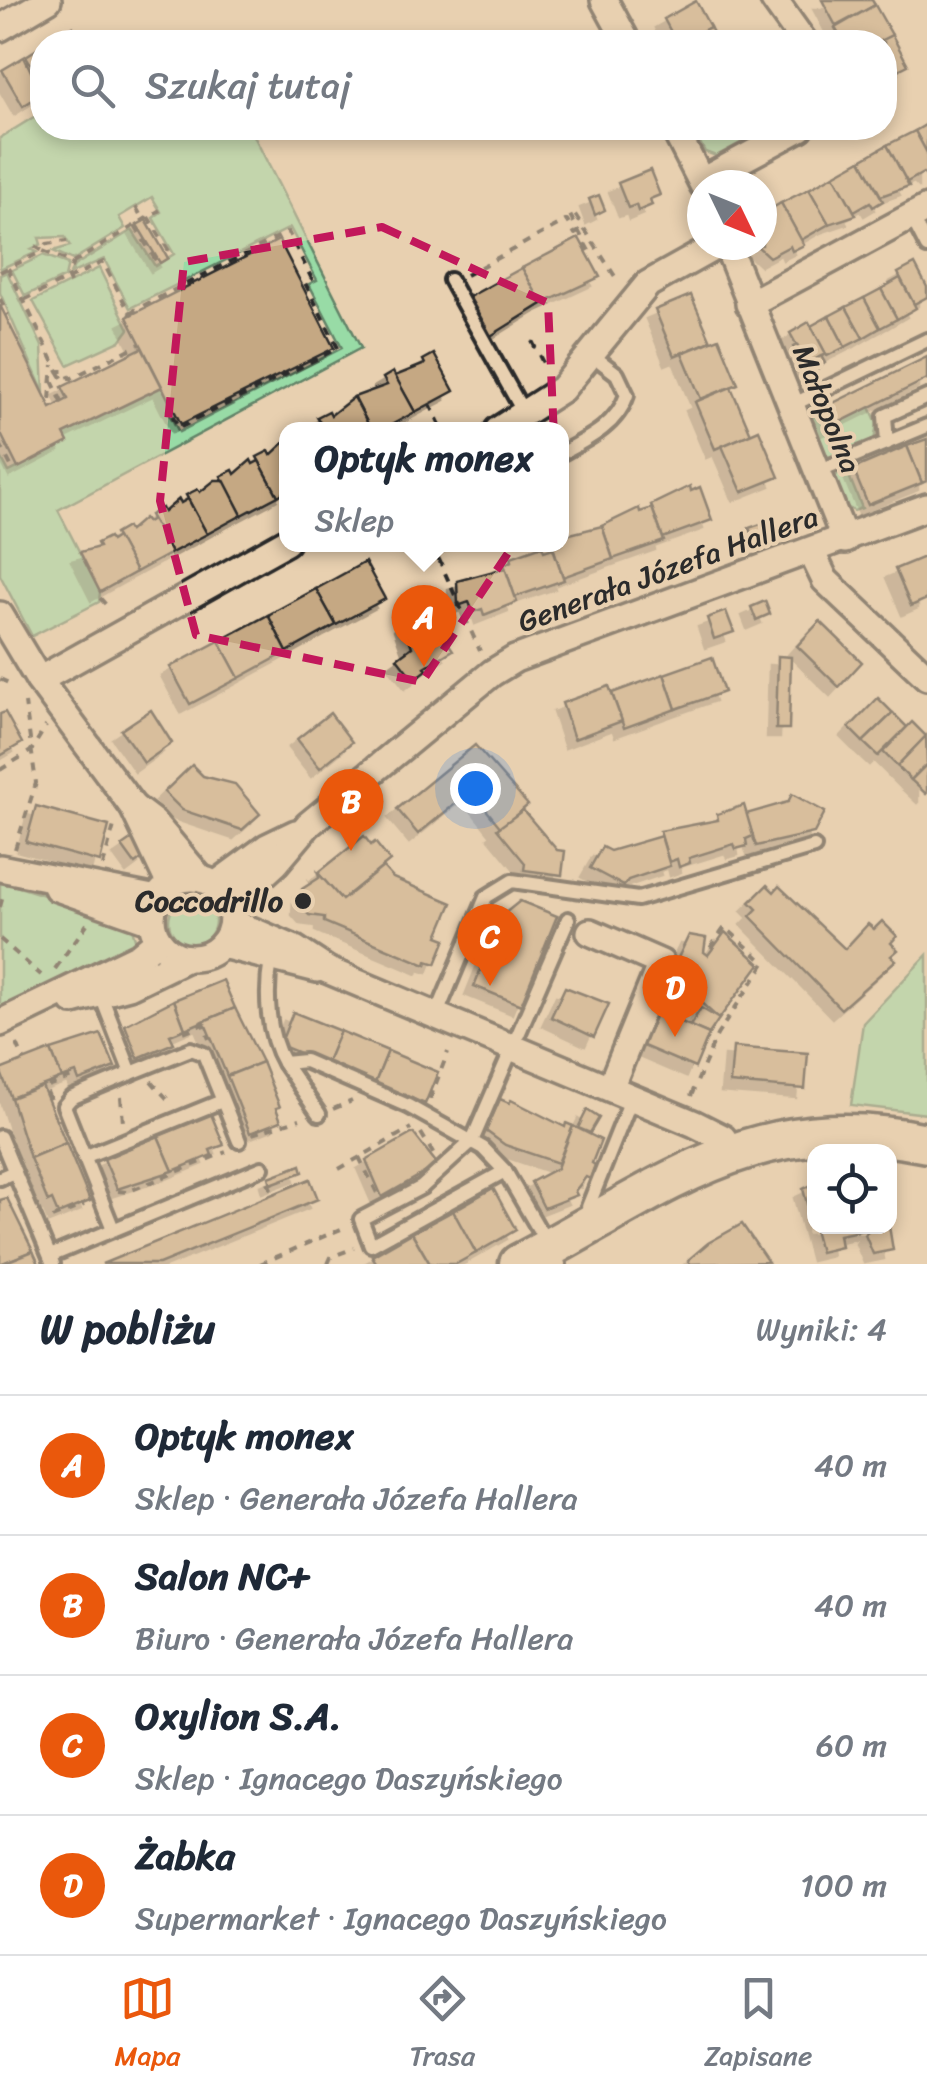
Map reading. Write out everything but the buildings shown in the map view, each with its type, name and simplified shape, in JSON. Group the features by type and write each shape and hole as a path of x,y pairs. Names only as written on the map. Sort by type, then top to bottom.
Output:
{"street":[{"path":"0,28 48,0"},
{"path":"604,0 620,30"},
{"path":"774,0 795,30"},
{"path":"680,140 695,170"},
{"path":"725,170 779,140"},
{"path":"749,304 919,212"},
{"path":"512,422 562,389 648,284 691,260"},
{"name":"Małopolna","path":"733,260 845,540"},
{"name":"Generała Józefa Hallera","path":"220,907 276,864 305,828 492,672 555,642 812,553 927,507"},
{"path":"40,680 279,546"},
{"path":"812,553 826,580 927,677"},
{"path":"0,616 126,808 159,911 186,958"},
{"path":"126,808 154,823 220,907 272,960 327,970"},
{"path":"4,869 40,878 76,880 159,911 220,907 327,970 712,1132 732,1151"},
{"path":"12,1018 129,986 186,958 200,958 220,907"},
{"path":"12,1018 139,956 159,911"},
{"path":"579,926 661,963 621,1092"},
{"path":"543,1258 596,1222 732,1151 784,1137 840,1132 927,1143"}],"lane":[{"path":"919,212 927,248"},
{"path":"454,280 525,415"},
{"path":"790,406 927,340"},
{"path":"569,449 603,428 623,406 627,395 624,382 592,355"},
{"path":"886,443 885,416 927,397"},
{"path":"818,472 927,426"},
{"path":"436,1016 486,897 512,881 638,898 814,846"},
{"path":"506,1172 372,1245 361,1219 422,1187 472,1141 514,1048 579,926"},
{"path":"272,960 268,980 273,1044 319,1114"},
{"path":"100,994 136,1072"},
{"path":"114,1229 64,1106 71,1098 191,1049 204,1054 238,1141"},
{"path":"284,1064 304,1061 472,1141 506,1172 543,1258"},
{"path":"596,1222 588,1207 621,1092"},
{"path":"84,1156 222,1100"},
{"path":"0,1137 52,1260 114,1229 262,1168"},
{"path":"0,1178 14,1172"}],"path":[{"path":"136,207 172,256"},
{"path":"69,281 73,264 160,210"},
{"path":"589,251 570,215 574,213 623,289"},
{"path":"454,280 568,220 575,234 579,232"},
{"path":"134,226 158,264"},
{"path":"24,300 103,262 130,314 288,232 312,278 305,282 338,348 179,428 170,411 174,410"},
{"path":"0,272 43,251 47,244 67,241"},
{"path":"35,246 73,264"},
{"path":"292,266 303,261"},
{"path":"8,268 66,384"},
{"path":"298,276 308,271"},
{"path":"0,299 8,315"},
{"path":"532,340 545,366"},
{"path":"58,370 67,372 70,378 140,344"},
{"path":"50,399 54,360"},
{"path":"52,380 62,402"},
{"path":"430,404 439,422"},
{"path":"0,444 12,468"},
{"path":"435,552 459,613 492,672"},
{"path":"100,598 107,606"},
{"path":"0,680 23,688 36,783 4,869 0,907"},
{"path":"0,770 31,751 51,717"},
{"path":"102,866 126,808"},
{"path":"43,986 90,920"},
{"path":"690,1096 717,1035 764,963 725,927 706,954"},
{"path":"0,938 47,980"},
{"path":"17,1044 24,1060"},
{"path":"423,1116 448,1052"},
{"path":"136,1072 183,1116"},
{"path":"272,1194 248,1136 375,1092"},
{"path":"338,1168 416,1125 442,1169"},
{"path":"112,1191 127,1192 229,1150 240,1177"},
{"path":"359,1157 384,1206"},
{"path":"260,1264 361,1219"},
{"path":"328,1264 331,1258 361,1245"}],"highlighted area":[{"path":"382,227 548,303 556,481 422,682 196,635 160,501 184,262"}],"green space":[{"path":"30,119 30,140 256,140 361,348 58,510 100,592 99,602 32,636 0,575 0,455 9,472 67,443 64,434 162,387 172,406 167,410 179,432 342,348 309,284 317,280 290,228 130,308 104,259 70,274 74,266 132,230 155,266 174,254 153,218 161,212 152,197 119,217 125,228 73,260 53,251 70,246 65,237 39,238 41,244 31,249 37,252 0,269 0,138"},
{"path":"698,140 746,140 716,156 705,152"},
{"path":"43,255 68,264 65,277 25,296 12,270"},
{"path":"99,268 129,329 120,341 68,365 33,301"},
{"path":"7,272 42,346 44,393 0,293 0,275"},
{"path":"815,402 828,428 870,407 877,423 874,441 832,458 825,456 805,408"},
{"path":"845,466 862,508 854,511 845,506 834,478"},
{"path":"0,881 130,922 136,942 132,950 0,1014"},
{"path":"192,898 209,904 215,921 209,938 192,944 175,938 169,921 175,904"},
{"path":"927,955 927,1114 851,1105 863,1023"}],"place":[{"name":"Optyk monex","path":"424,667"},
{"name":"Salon NC+","path":"351,851"},
{"name":"Coccodrillo","path":"303,901"},
{"name":"Oxylion S.A.","path":"490,986"},
{"name":"Żabka","path":"675,1037"}]}
